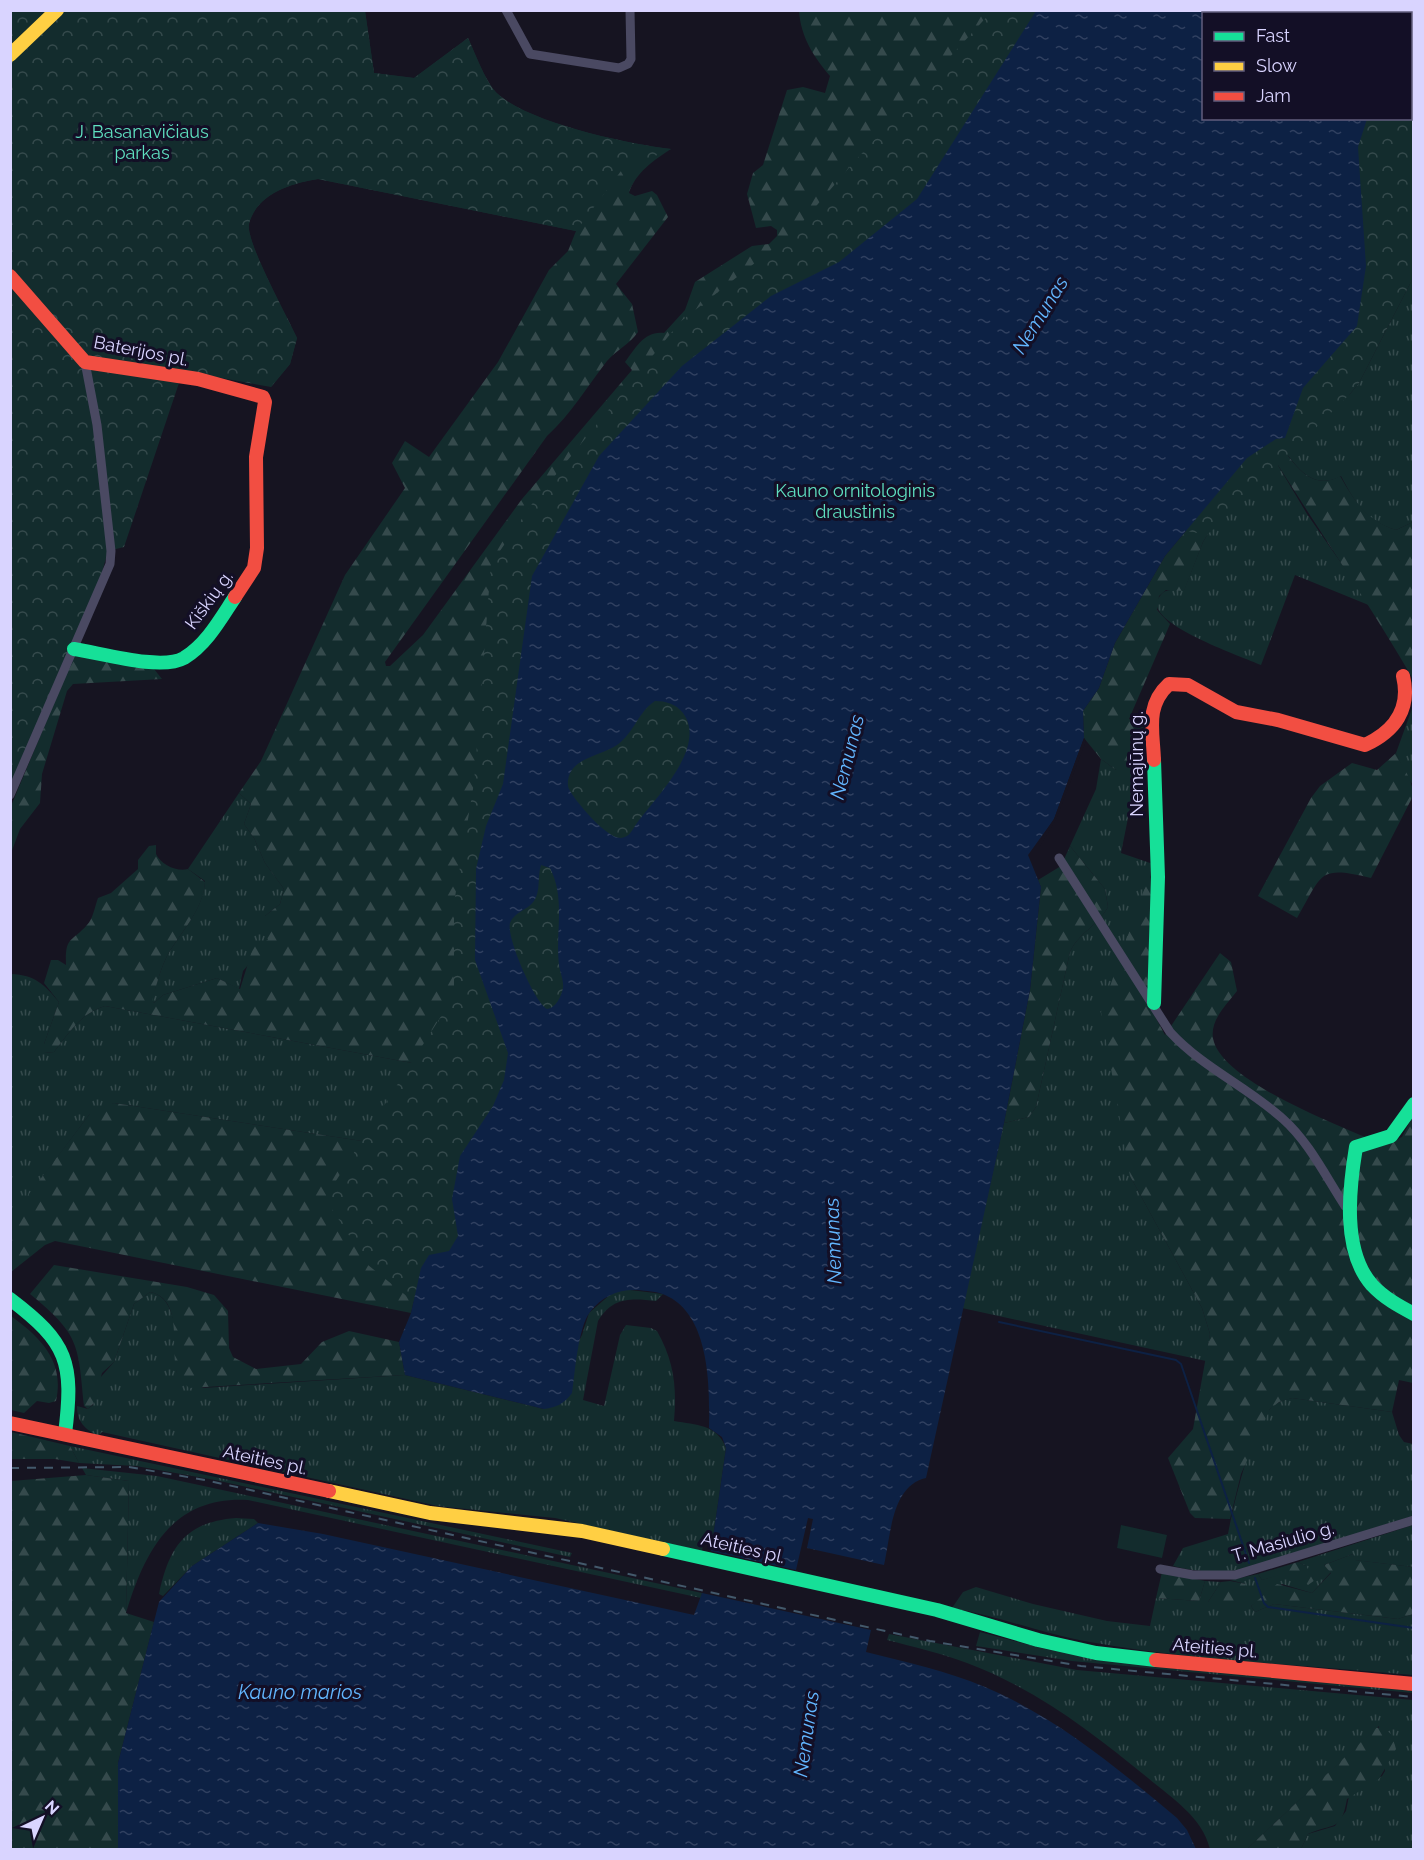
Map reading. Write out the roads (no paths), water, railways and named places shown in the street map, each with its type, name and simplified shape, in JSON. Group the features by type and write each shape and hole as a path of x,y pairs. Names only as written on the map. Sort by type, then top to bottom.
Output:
{"street":[{"path":"10,55 57,10"},
{"path":"506,10 530,54 619,68 631,59 630,10"},
{"name":"Baterijos pl.","path":"10,276 85,362 177,376 244,390 263,397"},
{"path":"10,795 106,576 111,551 97,425 85,362"},
{"name":"Kiškių g.","path":"74,648 164,664 184,658 212,633 254,568 257,558 256,457 259,433 266,411 263,397"},
{"name":"Nemajūnų g.","path":"1154,1003 1158,877 1152,710 1158,694 1169,684 1188,685 1236,712 1278,720 1365,745 1391,731 1399,720 1407,688 1403,676"},
{"path":"1059,858 1154,1003 1170,1032 1188,1051 1270,1108 1293,1128 1345,1206 1352,1212"},
{"path":"1413,1104 1391,1136 1356,1147 1351,1170 1353,1241 1363,1273 1388,1298 1413,1314"},
{"path":"10,1299 48,1329 66,1357 70,1381 65,1434"},
{"name":"Ateities pl.","path":"10,1423 430,1513 582,1531 979,1621 1066,1647 1119,1657 1413,1684"},
{"name":"T. Masiulio g.","path":"1160,1569 1193,1575 1235,1575 1413,1520"}],"water":[{"name":"Kauno ornitologinis draustinis","path":"1036,11 1402,11 1202,12 1202,120 1367,120 1358,147 1366,266 1357,326 1303,388 1285,438 1276,439 1247,458 1165,556 1115,643 1099,688 1083,711 1084,738 1054,819 1028,855 1041,887 1030,990 1004,1123 926,1478 914,1483 899,1501 894,1513 884,1565 807,1548 813,1519 808,1518 796,1570 711,1551 726,1448 722,1437 709,1428 707,1373 699,1335 691,1318 680,1304 665,1295 648,1291 624,1291 605,1298 595,1306 583,1328 572,1393 556,1406 544,1409 405,1375 399,1342 411,1313 421,1268 429,1255 449,1251 458,1236 452,1199 460,1156 493,1106 504,1080 508,1053 475,960 476,869 486,826 503,784 532,576 599,456 682,366 771,296 839,262 917,199","holes":["655,701 677,707 683,713 689,726 689,741 684,756 666,786 630,833 621,838 615,837 600,826 572,795 568,787 569,776 583,760 623,740 644,711","541,865 550,868 558,892 558,952 563,988 558,1002 547,1009 529,983 512,942 510,923 536,897"]},
{"name":"Kauno marios","path":"258,1523 323,1534 694,1615 702,1593 871,1630 866,1652 971,1681 1012,1699 1086,1745 1177,1818 1187,1830 1196,1849 118,1849 118,1763 159,1602 192,1566"}],"waterway":[{"path":"999,1322 1176,1360 1181,1364 1249,1563"},
{"path":"1255,1578 1264,1603 1268,1607 1414,1628"}],"railway":[{"path":"10,1468 129,1467 205,1480 930,1641 1081,1666 1414,1697"}],"park label":[{"name":"J. Basanavičiaus parkas","path":"142,142"}],"water label":[{"name":"Nemunas","path":"1040,315"},
{"name":"Nemunas","path":"847,757"},
{"name":"Nemunas","path":"833,1241"},
{"name":"Nemunas","path":"806,1734"}]}
